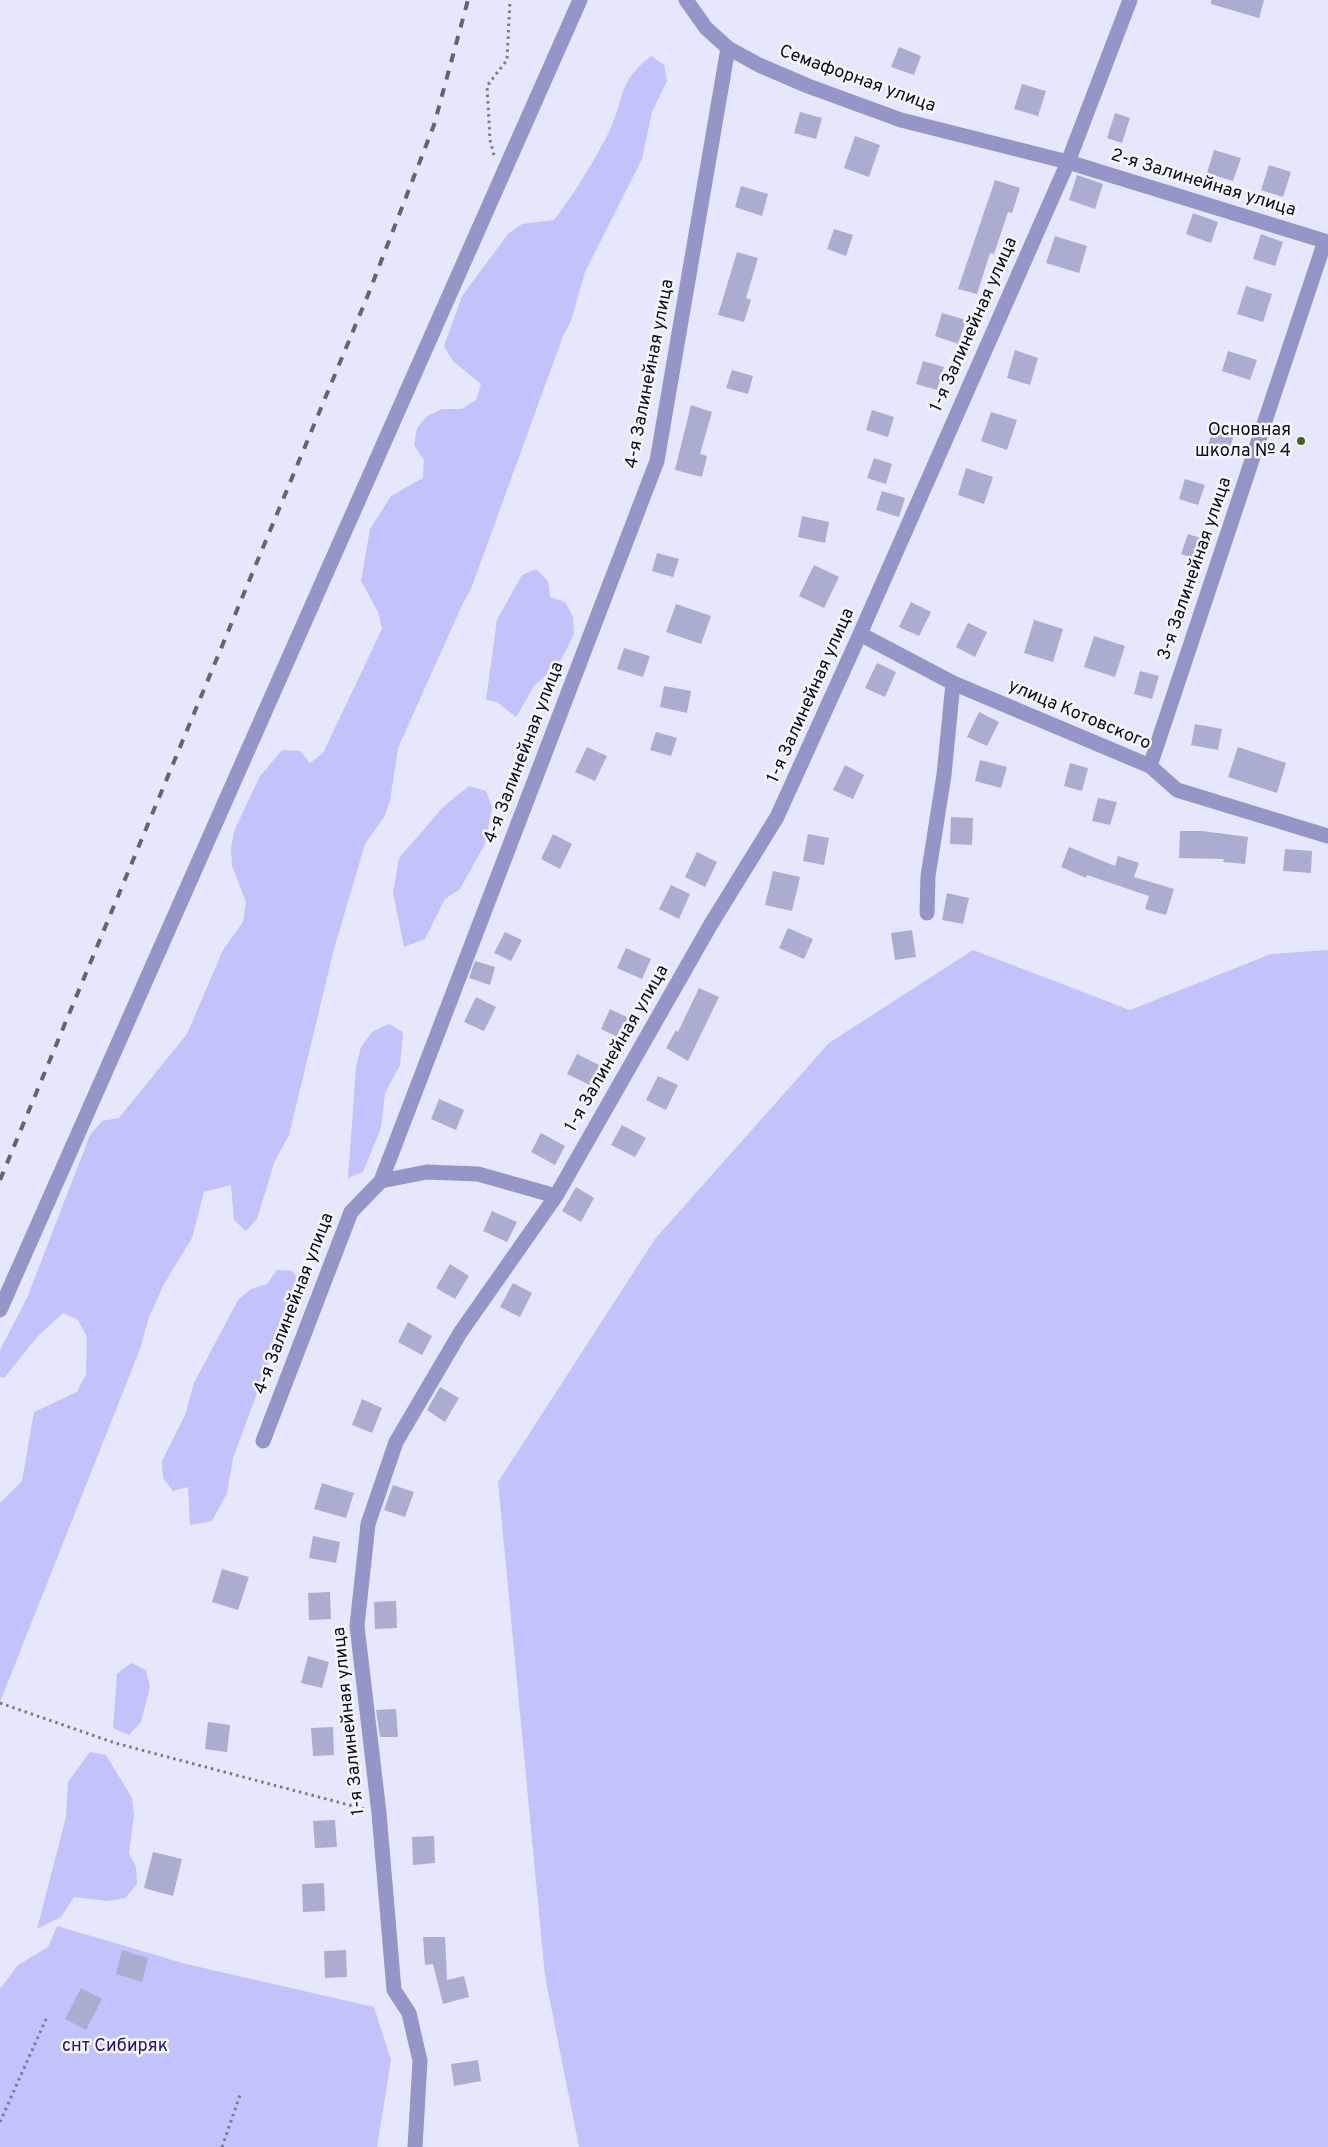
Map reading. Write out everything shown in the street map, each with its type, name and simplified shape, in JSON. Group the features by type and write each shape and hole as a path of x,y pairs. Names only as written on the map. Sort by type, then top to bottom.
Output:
{"street":[{"path":"0,1310 580,0"},
{"name":"Семафорная улица","path":"686,0 706,28 728,48 759,65 808,86 901,120 1068,162"},
{"name":"1-я Залинейная улица","path":"415,2147 420,2060 409,2013 394,1990 379,1813 357,1626 368,1524 396,1442 460,1333 556,1196 712,924 777,817 860,634 1068,162 1130,0"},
{"name":"4-я Залинейная улица","path":"263,1441 350,1212 380,1181 657,461 728,48"},
{"name":"2-я Залинейная улица","path":"1068,162 1327,241"},
{"name":"3-я Залинейная улица","path":"1150,766 1327,241"},
{"name":"улица Котовского","path":"860,634 953,683 1150,766 1177,790 1328,836"},
{"path":"928,913 928,876 944,775 953,683"},
{"path":"380,1181 427,1172 478,1174 556,1196"}],"path":[{"path":"500,180 490,140 487,86 507,60 510,0"},
{"path":"0,1702 116,1743 379,1813"},
{"path":"0,2122 46,2019"},
{"path":"222,2147 240,2095"}],"green space":[{"path":"651,56 664,65 667,81 652,112 642,159 585,272 571,321 563,336 471,589 398,748 390,801 384,817 365,844 334,949 289,1135 274,1163 257,1219 246,1231 234,1220 231,1185 204,1192 192,1238 164,1284 149,1317 140,1349 0,1702 0,1503 22,1481 34,1412 77,1392 86,1374 87,1337 78,1320 63,1313 38,1336 4,1378 0,1377 0,1350 27,1298 90,1135 102,1121 119,1118 187,1034 223,950 243,922 246,902 232,866 231,849 234,831 260,776 282,750 300,751 310,763 323,753 382,629 378,612 361,581 370,529 391,496 423,478 424,460 414,445 417,428 427,416 442,409 462,409 476,400 481,384 453,361 444,346 462,296 508,234 522,224 554,220 603,144 614,120 623,91 632,74"},
{"path":"536,569 548,581 550,597 565,602 573,617 574,634 560,662 534,686 516,717 497,702 486,700 497,620 522,575"},
{"path":"469,786 486,791 492,807 485,844 460,889 445,899 425,939 404,947 393,893 399,858 444,806"},
{"path":"973,950 1130,1010 1271,954 1328,950 1328,2147 579,2147 545,1976 498,1482 655,1239 829,1043"},
{"path":"389,1024 403,1032 400,1065 385,1093 381,1128 363,1172 348,1178 356,1067 361,1047 372,1032"},
{"path":"277,1270 293,1271 300,1285 291,1317 271,1344 268,1364 233,1458 227,1493 212,1521 190,1525 188,1487 173,1491 163,1478 162,1461 185,1415 194,1383 238,1300 251,1289 267,1284"},
{"path":"131,1663 146,1670 150,1687 141,1722 129,1735 113,1728 117,1674"},
{"path":"90,1752 106,1755 132,1798 134,1816 129,1853 136,1867 137,1884 125,1898 107,1901 74,1897 61,1917 37,1929 66,1817 68,1782"},
{"name":"снт Сибиряк","path":"57,1926 186,1964 374,2007 391,2060 377,2147 0,2147 0,1989 18,1965 48,1947"}],"building":[{"path":"1211,0 1264,0 1259,18 1211,4"},
{"path":"899,47 921,56 914,75 891,67"},
{"path":"1022,84 1046,91 1038,116 1014,109"},
{"path":"800,112 822,118 816,139 794,133"},
{"path":"1115,113 1130,118 1122,143 1107,138"},
{"path":"855,136 880,145 869,177 844,168"},
{"path":"1214,150 1241,158 1233,181 1207,173"},
{"path":"1269,165 1291,172 1283,197 1261,190"},
{"path":"1077,175 1103,184 1095,209 1069,200"},
{"path":"995,180 1020,188 1012,213 1008,212 994,254 990,253 977,294 958,289"},
{"path":"741,186 768,194 762,216 735,207"},
{"path":"1193,213 1218,222 1211,243 1186,234"},
{"path":"834,229 853,235 846,256 827,249"},
{"path":"1261,234 1283,242 1275,266 1253,259"},
{"path":"1055,236 1087,246 1079,273 1046,263"},
{"path":"737,252 758,258 746,298 751,300 744,322 718,315"},
{"path":"1246,286 1272,294 1263,322 1237,314"},
{"path":"942,313 966,320 958,344 935,336"},
{"path":"1015,350 1038,358 1030,385 1007,378"},
{"path":"1228,351 1257,360 1250,380 1222,371"},
{"path":"923,361 944,367 937,390 916,384"},
{"path":"732,370 753,376 748,394 726,388"},
{"path":"691,405 712,412 700,454 707,456 702,477 675,470"},
{"path":"872,410 894,417 888,437 866,430"},
{"path":"991,412 1017,420 1007,450 981,441"},
{"path":"1215,423 1236,430 1227,455 1207,448"},
{"path":"874,458 892,464 886,484 867,478"},
{"path":"966,468 993,477 984,504 958,495"},
{"path":"1185,479 1205,485 1198,505 1179,499"},
{"path":"882,491 905,498 899,517 876,510"},
{"path":"802,516 829,522 825,543 798,537"},
{"path":"1188,534 1207,540 1201,561 1181,554"},
{"path":"657,553 679,559 673,577 652,571"},
{"path":"814,565 839,577 824,608 799,596"},
{"path":"911,602 931,612 919,636 899,627"},
{"path":"676,604 711,616 701,644 666,632"},
{"path":"1034,620 1063,629 1053,662 1024,653"},
{"path":"968,623 987,632 975,657 956,647"},
{"path":"1094,636 1125,646 1115,677 1084,667"},
{"path":"624,648 650,656 643,677 617,669"},
{"path":"877,663 896,672 885,697 865,688"},
{"path":"1140,671 1159,676 1152,699 1134,694"},
{"path":"664,686 691,691 687,713 660,707"},
{"path":"979,712 999,722 987,746 967,737"},
{"path":"1195,724 1222,729 1218,750 1191,745"},
{"path":"656,732 677,738 671,756 650,750"},
{"path":"587,747 607,756 595,781 575,772"},
{"path":"1238,747 1286,763 1277,793 1228,777"},
{"path":"980,760 1007,767 1001,788 975,781"},
{"path":"1070,763 1088,768 1082,791 1064,786"},
{"path":"845,765 864,775 853,799 833,790"},
{"path":"1098,798 1117,802 1110,825 1092,821"},
{"path":"951,817 973,818 972,845 950,844"},
{"path":"1180,831 1202,831 1248,837 1245,864 1223,862 1224,859 1179,858"},
{"path":"553,834 572,844 560,869 541,859"},
{"path":"808,834 829,838 824,865 803,861"},
{"path":"1069,847 1115,866 1118,856 1139,863 1134,877 1174,889 1166,915 1145,909 1149,896 1087,875 1086,878 1061,867"},
{"path":"1285,849 1312,851 1311,873 1283,871"},
{"path":"697,852 717,862 705,887 685,877"},
{"path":"773,871 800,877 792,911 765,905"},
{"path":"671,885 690,894 679,919 659,909"},
{"path":"947,893 969,898 963,924 942,920"},
{"path":"788,928 813,939 804,959 779,948"},
{"path":"912,930 916,957 895,960 891,933"},
{"path":"505,932 522,940 511,961 494,953"},
{"path":"626,948 651,959 642,979 617,968"},
{"path":"475,961 495,967 490,985 469,978"},
{"path":"699,988 719,997 688,1061 666,1048 676,1030 678,1032"},
{"path":"476,997 496,1007 484,1031 464,1022"},
{"path":"610,1009 635,1021 626,1041 601,1029"},
{"path":"577,1054 601,1066 592,1086 567,1074"},
{"path":"658,1076 678,1085 666,1110 646,1100"},
{"path":"439,1099 464,1110 456,1130 431,1119"},
{"path":"622,1125 646,1138 635,1157 611,1145"},
{"path":"541,1133 565,1146 555,1165 531,1152"},
{"path":"576,1187 594,1198 581,1222 562,1211"},
{"path":"492,1211 517,1222 507,1242 483,1231"},
{"path":"450,1264 469,1276 455,1299 436,1288"},
{"path":"513,1283 532,1293 520,1317 500,1307"},
{"path":"408,1322 432,1336 422,1355 398,1342"},
{"path":"440,1387 459,1398 445,1422 427,1410"},
{"path":"362,1399 382,1408 372,1433 352,1425"},
{"path":"322,1483 354,1493 346,1518 314,1509"},
{"path":"393,1485 414,1492 405,1517 384,1510"},
{"path":"313,1536 340,1542 336,1563 309,1558"},
{"path":"222,1569 249,1577 238,1610 212,1602"},
{"path":"330,1592 331,1619 309,1620 308,1593"},
{"path":"396,1601 397,1628 375,1629 374,1602"},
{"path":"308,1656 329,1662 322,1688 301,1683"},
{"path":"396,1709 398,1737 380,1737 376,1710"},
{"path":"208,1722 230,1725 227,1752 205,1749"},
{"path":"333,1727 334,1755 313,1756 311,1728"},
{"path":"335,1820 337,1847 315,1848 313,1821"},
{"path":"434,1836 435,1863 413,1865 412,1837"},
{"path":"153,1852 182,1859 173,1896 144,1888"},
{"path":"324,1883 325,1911 303,1912 302,1884"},
{"path":"423,1937 445,1937 447,1980 464,1976 469,1997 443,2004 433,1964 425,1965"},
{"path":"122,1950 148,1958 142,1982 116,1974"},
{"path":"346,1950 347,1977 325,1978 324,1951"},
{"path":"81,1988 102,1999 86,2030 65,2019"},
{"path":"478,2060 481,2081 454,2086 451,2064"}],"railway":[{"path":"0,1180 368,295 434,125 468,0"}],"place":[{"name":"Основная школа № 4","path":"1301,441"}]}
